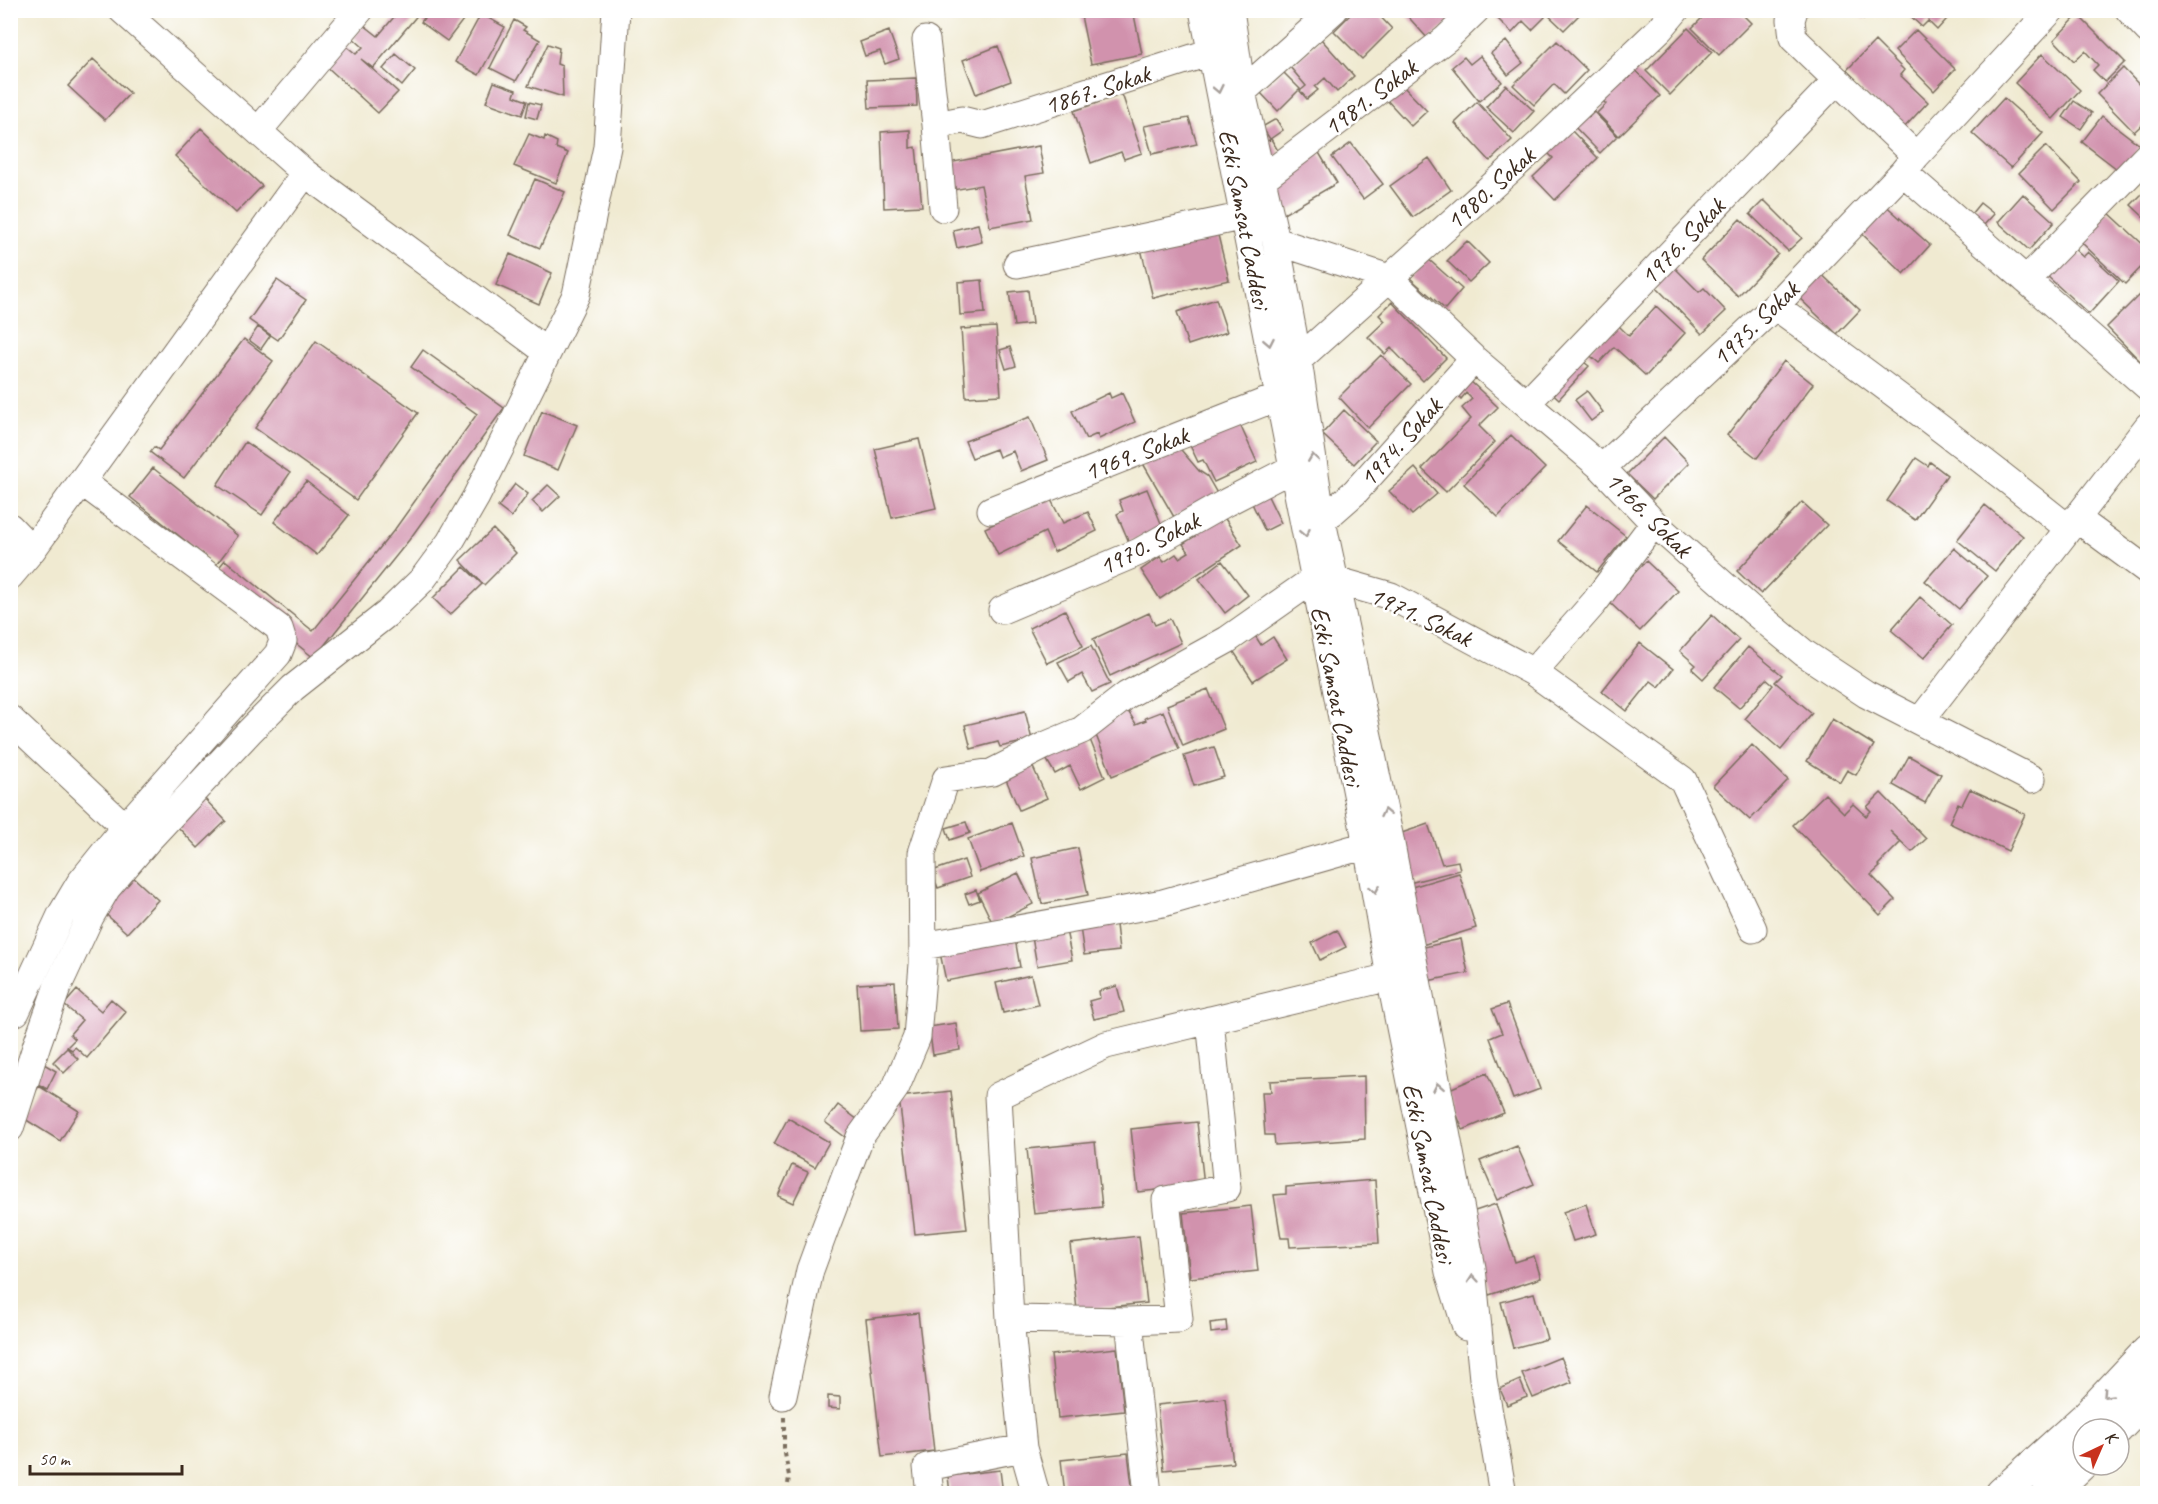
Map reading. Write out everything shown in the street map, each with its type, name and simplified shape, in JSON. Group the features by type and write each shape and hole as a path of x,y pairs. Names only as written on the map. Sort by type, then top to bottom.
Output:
{"main road":[{"path":"2002,1494 2085,1418 2148,1352"},
{"path":"2128,1417 2148,1396"},
{"path":"2049,1494 2071,1473"}],"street":[{"path":"122,10 305,173 547,352"},
{"path":"259,130 360,10"},
{"path":"10,1128 57,988 90,916 107,888 148,840 293,688 388,613 422,580 450,542 476,497 576,295 607,147 616,10"},
{"name":"Eski Samsat Caddesi","path":"1203,10 1293,468 1325,579 1390,838 1472,1268 1482,1379 1503,1494"},
{"name":"Eski Samsat Caddesi","path":"1230,10 1242,92 1276,241 1299,360 1322,521 1325,579 1390,977 1449,1272 1482,1379"},
{"path":"1242,92 1334,10"},
{"name":"1981. Sokak","path":"1261,180 1446,39 1476,10"},
{"name":"1980. Sokak","path":"1299,360 1539,144 1676,10"},
{"path":"1794,10 1791,20 1793,38 1837,80 1909,164 2026,280 2148,387"},
{"name":"1975. Sokak","path":"1602,468 1775,306 2051,10"},
{"path":"2129,10 2148,30"},
{"path":"926,40 936,125 942,208"},
{"name":"1867. Sokak","path":"936,125 962,120 982,125 1211,52"},
{"name":"1976. Sokak","path":"1527,403 1837,80"},
{"path":"2026,280 2148,155"},
{"path":"10,576 82,482 305,173"},
{"path":"1017,264 1245,216"},
{"name":"1966. Sokak","path":"1276,241 1389,278 1474,359 1602,468 1654,523 1752,610 1804,652 1866,694 2032,779"},
{"path":"1775,306 2072,523 2148,571"},
{"name":"1974. Sokak","path":"1322,521 1355,492 1474,359"},
{"name":"1969. Sokak","path":"991,510 1280,396"},
{"path":"1920,722 2148,426"},
{"name":"1970. Sokak","path":"1002,610 1139,552 1293,468"},
{"path":"10,1008 16,1011 61,915 80,883 125,826 278,654 283,641 279,628 82,482"},
{"path":"1533,672 1594,603 1654,523"},
{"path":"10,527 32,550"},
{"path":"783,1396 810,1270 825,1229 860,1137 896,1087 917,1037 923,946 922,853 946,779 993,772 1082,730 1127,695 1227,640 1325,579"},
{"name":"1971. Sokak","path":"1325,579 1391,596 1533,672 1683,780 1753,929"},
{"path":"10,719 125,826"},
{"path":"923,946 1163,903 1367,845"},
{"path":"1036,1494 1023,1448 1010,1319 998,1096 1106,1045 1390,977"},
{"path":"1010,1319 1129,1321 1179,1319 1166,1200 1227,1188 1210,1020"},
{"path":"1129,1321 1148,1494"},
{"path":"930,1494 927,1467 1023,1448"}],"path":[{"path":"783,1396 784,1448 789,1476 787,1494"}],"building":[{"path":"386,10 418,10 420,12 373,68 361,59 398,92 378,113 326,66 345,45 356,54 363,47 353,38 364,25 378,36 394,17"},
{"path":"430,10 436,15 440,10 450,10 463,20 447,41 421,22"},
{"path":"1133,10 1142,54 1091,64 1080,11"},
{"path":"1355,10 1374,10 1392,29 1362,59 1334,31"},
{"path":"1402,10 1453,10 1457,15 1429,40"},
{"path":"1504,10 1538,10 1545,17 1532,30 1523,21 1512,33 1497,18"},
{"path":"1543,10 1576,10 1580,14 1564,30"},
{"path":"1704,10 1738,10 1751,23 1719,55 1692,28 1707,13"},
{"path":"1855,10 1872,10 1864,19"},
{"path":"1911,10 1955,10 1937,30 1928,21 1922,27 1908,14"},
{"path":"481,14 505,27 479,75 455,62"},
{"path":"2078,15 2125,62 2105,82 2093,70 2098,65 2085,51 2074,61 2054,40"},
{"path":"514,20 526,27 523,30 540,40 516,81 490,68"},
{"path":"1688,28 1712,52 1670,95 1646,71"},
{"path":"1916,30 1955,69 1934,91 1895,51"},
{"path":"889,31 899,59 885,64 880,51 865,56 860,42"},
{"path":"1321,39 1354,76 1337,92 1325,78 1315,87 1318,90 1307,99 1300,91 1306,86 1290,67"},
{"path":"1506,41 1523,63 1508,75 1491,53"},
{"path":"1557,41 1587,70 1564,94 1554,84 1534,105 1513,85"},
{"path":"1875,41 1904,70 1900,75 1928,102 1902,130 1844,73"},
{"path":"548,44 559,48 557,64 562,66 563,97 528,86"},
{"path":"998,46 1011,81 976,94 963,60"},
{"path":"396,54 415,70 402,86 383,69"},
{"path":"2042,54 2080,90 2053,119 2015,83"},
{"path":"1480,56 1502,82 1479,101 1452,67 1464,57 1470,64"},
{"path":"93,59 130,93 105,120 68,86"},
{"path":"1632,67 1660,96 1619,136 1597,113 1606,104 1600,98"},
{"path":"2123,68 2148,94 2148,119 2134,132 2097,94"},
{"path":"1282,71 1300,89 1278,111 1260,92"},
{"path":"916,78 917,106 869,108 867,80"},
{"path":"494,82 516,90 514,96 527,101 522,115 486,102"},
{"path":"1399,82 1427,111 1411,126 1384,97"},
{"path":"1506,85 1534,111 1514,133 1486,107"},
{"path":"1122,94 1142,153 1124,159 1121,152 1091,163 1074,111"},
{"path":"2004,98 2043,133 2011,168 1972,133"},
{"path":"2074,101 2092,113 2081,129 2063,117"},
{"path":"529,102 541,105 537,119 526,116"},
{"path":"1477,102 1512,140 1490,161 1455,123"},
{"path":"1582,110 1589,117 1594,112 1617,136 1600,153 1570,122"},
{"path":"2102,116 2141,146 2121,172 2082,142"},
{"path":"1189,118 1197,144 1152,154 1144,126"},
{"path":"1276,119 1283,130 1270,139 1262,127"},
{"path":"201,128 262,186 236,213 175,156"},
{"path":"910,130 910,148 916,147 922,206 884,208 881,132"},
{"path":"1571,130 1598,158 1555,200 1533,177 1553,158 1548,153"},
{"path":"529,134 544,140 545,136 557,142 556,148 568,153 556,183 514,166"},
{"path":"1271,139 1280,154 1267,162 1258,146"},
{"path":"1351,143 1383,184 1363,199 1332,157"},
{"path":"1039,146 1044,173 1025,176 1033,219 990,227 981,185 953,190 948,163"},
{"path":"2046,146 2081,182 2054,209 2019,173"},
{"path":"1318,151 1337,183 1282,215 1264,183"},
{"path":"1429,158 1451,190 1413,217 1390,186"},
{"path":"535,179 565,192 540,248 510,235"},
{"path":"2148,188 2148,221 2131,205"},
{"path":"2023,194 2054,222 2029,250 1998,222"},
{"path":"1764,200 1802,238 1788,251 1750,214"},
{"path":"1882,202 1930,245 1904,274 1857,229"},
{"path":"1980,203 1994,214 1984,225 1971,214"},
{"path":"2108,212 2148,249 2148,260 2125,284 2080,241"},
{"path":"1740,219 1778,254 1738,296 1701,260"},
{"path":"978,224 982,242 957,248 953,230"},
{"path":"1217,231 1229,280 1153,298 1141,249"},
{"path":"1467,241 1489,263 1469,282 1447,261"},
{"path":"2072,247 2083,257 2088,252 2119,281 2089,314 2046,275"},
{"path":"510,254 552,273 539,304 496,285"},
{"path":"1427,258 1462,289 1445,309 1410,278"},
{"path":"1673,266 1699,292 1704,288 1726,311 1702,334 1654,285"},
{"path":"1816,269 1860,310 1837,334 1794,293"},
{"path":"277,280 306,300 278,340 249,320"},
{"path":"982,280 985,313 960,315 958,282"},
{"path":"1028,290 1032,324 1014,326 1009,292"},
{"path":"2139,295 2148,304 2148,362 2144,365 2107,327"},
{"path":"1216,299 1227,332 1188,345 1177,312"},
{"path":"1392,302 1446,358 1423,381 1391,348 1385,354 1368,337 1385,321 1379,315"},
{"path":"1656,306 1685,333 1646,376 1614,347 1599,363 1587,353 1615,322 1629,336"},
{"path":"258,327 270,336 261,349 249,340"},
{"path":"996,327 1001,395 966,397 961,329"},
{"path":"244,339 273,361 184,478 150,452 154,447 159,450"},
{"path":"316,341 418,413 356,500 255,428"},
{"path":"1010,347 1016,366 1006,369 1000,350"},
{"path":"423,350 504,408 409,540 314,658 212,576 225,560 313,631 395,529 477,414 411,367"},
{"path":"1381,355 1411,384 1368,428 1339,397"},
{"path":"1580,359 1589,366 1559,399 1545,386"},
{"path":"1784,361 1813,384 1757,458 1727,435"},
{"path":"1468,379 1498,407 1479,426 1495,442 1446,492 1422,469 1471,419 1462,408 1472,399 1466,393 1461,399 1455,392"},
{"path":"1587,391 1603,412 1591,421 1575,400"},
{"path":"1109,393 1111,398 1122,393 1135,422 1099,439 1097,434 1086,439 1072,411"},
{"path":"1344,410 1376,441 1354,464 1322,434"},
{"path":"542,411 577,425 558,470 524,456"},
{"path":"1236,416 1257,462 1214,482 1203,460 1198,462 1187,439"},
{"path":"1030,417 1048,460 1021,471 1013,451 999,457 996,449 972,458 965,441"},
{"path":"1511,435 1545,468 1498,517 1464,484"},
{"path":"1664,437 1689,463 1653,499 1627,474"},
{"path":"919,439 936,508 892,518 875,449"},
{"path":"245,442 290,473 262,515 217,485"},
{"path":"1176,444 1199,471 1207,476 1219,497 1174,517 1141,460"},
{"path":"1916,458 1928,466 1930,462 1947,475 1915,520 1887,501"},
{"path":"153,468 238,536 216,565 130,497"},
{"path":"1415,468 1437,494 1412,515 1389,491"},
{"path":"306,481 349,515 317,555 274,522"},
{"path":"515,484 528,494 511,517 498,507"},
{"path":"548,485 560,496 543,512 532,501"},
{"path":"1147,489 1163,528 1129,542 1117,514 1123,511 1119,500"},
{"path":"1265,490 1281,523 1265,531 1249,497"},
{"path":"1050,498 1063,523 1088,512 1097,531 1054,552 1045,532 998,555 985,528"},
{"path":"1802,502 1827,525 1761,594 1737,571"},
{"path":"1587,505 1626,536 1597,572 1558,541"},
{"path":"1985,505 2023,536 1995,571 1957,540"},
{"path":"1222,514 1242,545 1160,599 1141,570 1160,557 1164,562 1176,554 1179,558 1189,552 1183,544 1195,536 1193,533"},
{"path":"493,529 516,553 484,585 460,560"},
{"path":"1954,548 1987,576 1959,609 1925,581"},
{"path":"1222,561 1248,595 1225,613 1199,579"},
{"path":"1646,561 1678,591 1640,631 1608,601"},
{"path":"464,567 482,584 450,615 433,598"},
{"path":"1920,597 1952,625 1924,658 1891,630"},
{"path":"1065,610 1083,646 1047,663 1029,628"},
{"path":"1149,613 1155,625 1170,619 1181,643 1110,676 1093,639"},
{"path":"1712,615 1739,640 1703,679 1692,669 1696,665 1680,651"},
{"path":"1254,634 1261,645 1273,637 1287,659 1253,681 1232,649"},
{"path":"1640,643 1673,669 1659,687 1651,681 1627,711 1602,691"},
{"path":"1091,646 1110,684 1092,692 1082,674 1069,682 1058,662"},
{"path":"1748,647 1782,675 1775,682 1812,713 1781,750 1745,719 1773,685 1766,679 1739,708 1714,687"},
{"path":"1208,689 1224,729 1183,746 1167,705"},
{"path":"1025,711 1032,740 1000,747 998,742 971,749 965,725"},
{"path":"1128,711 1136,724 1163,711 1179,749 1112,776 1094,730"},
{"path":"1832,719 1874,745 1856,775 1847,770 1840,782 1807,761"},
{"path":"1089,737 1105,777 1081,789 1070,766 1055,774 1044,755"},
{"path":"1752,745 1788,780 1750,820 1713,786"},
{"path":"1214,747 1224,777 1194,786 1184,756"},
{"path":"1909,756 1941,774 1925,803 1893,785"},
{"path":"1032,765 1047,798 1019,810 1005,777"},
{"path":"1970,789 2025,814 2008,851 1949,823 1958,803 1962,805"},
{"path":"1881,793 1926,839 1912,852 1890,831 1901,842 1871,875 1895,900 1880,915 1793,825 1825,794 1844,813 1853,804 1866,816 1871,811 1867,807"},
{"path":"201,795 226,821 198,848 173,822"},
{"path":"966,822 970,833 950,840 946,828"},
{"path":"1012,823 1024,856 980,872 968,839"},
{"path":"1428,824 1442,864 1458,861 1460,870 1401,885 1393,836"},
{"path":"1078,848 1088,895 1042,904 1032,858"},
{"path":"964,860 970,877 938,888 932,871"},
{"path":"1018,873 1033,904 993,924 978,893"},
{"path":"1459,873 1476,928 1422,945 1405,889"},
{"path":"132,876 158,900 127,933 101,910"},
{"path":"976,890 980,900 969,904 965,894"},
{"path":"1115,916 1119,951 1084,955 1079,920"},
{"path":"1065,925 1072,960 1037,966 1031,931"},
{"path":"1337,930 1346,947 1320,960 1312,943"},
{"path":"1014,933 1020,967 946,981 939,948"},
{"path":"1461,939 1468,973 1422,982 1415,949"},
{"path":"1031,975 1038,1005 1003,1013 996,983"},
{"path":"895,982 898,1029 860,1031 857,984"},
{"path":"1117,986 1124,1012 1094,1019 1089,1001 1100,998 1099,991"},
{"path":"77,990 101,1011 111,999 126,1012 87,1058 75,1047 72,1050 67,1047 75,1039 70,1034 82,1020 64,1005"},
{"path":"1507,1004 1540,1089 1513,1099 1490,1038 1502,1033 1492,1009"},
{"path":"956,1023 960,1050 933,1055 929,1027"},
{"path":"67,1048 78,1059 64,1073 53,1062"},
{"path":"44,1064 56,1071 47,1089 34,1082"},
{"path":"1487,1073 1504,1113 1463,1130 1447,1090"},
{"path":"1364,1076 1365,1139 1275,1145 1274,1135 1265,1135 1262,1092 1271,1092 1270,1081"},
{"path":"39,1086 79,1111 60,1141 20,1116"},
{"path":"951,1091 967,1229 915,1234 899,1097"},
{"path":"838,1105 858,1120 845,1137 825,1122"},
{"path":"788,1118 829,1142 815,1167 774,1144"},
{"path":"1197,1122 1204,1185 1138,1192 1131,1129"},
{"path":"1095,1142 1102,1207 1034,1214 1027,1149"},
{"path":"1517,1146 1534,1184 1497,1200 1480,1161"},
{"path":"792,1165 808,1172 793,1203 778,1196"},
{"path":"1375,1180 1379,1243 1290,1247 1289,1238 1281,1238 1274,1195 1286,1194 1286,1187"},
{"path":"1496,1204 1515,1262 1534,1256 1541,1278 1489,1295 1472,1244 1466,1214"},
{"path":"1586,1204 1596,1234 1573,1241 1563,1212"},
{"path":"1251,1206 1258,1271 1190,1278 1183,1213"},
{"path":"1139,1236 1147,1303 1077,1310 1070,1244"},
{"path":"1534,1293 1547,1339 1513,1348 1501,1302"},
{"path":"918,1313 934,1451 882,1457 866,1319"},
{"path":"1226,1321 1227,1331 1211,1333 1210,1323"},
{"path":"1117,1348 1124,1411 1058,1418 1051,1355"},
{"path":"1561,1357 1572,1382 1533,1398 1522,1373"},
{"path":"1520,1380 1527,1397 1507,1405 1500,1389"},
{"path":"828,1396 840,1397 840,1409 828,1408"},
{"path":"1225,1398 1233,1463 1164,1470 1157,1405"},
{"path":"1128,1453 1133,1494 1065,1494 1061,1460"},
{"path":"1000,1470 1003,1494 950,1494 948,1476"}]}
